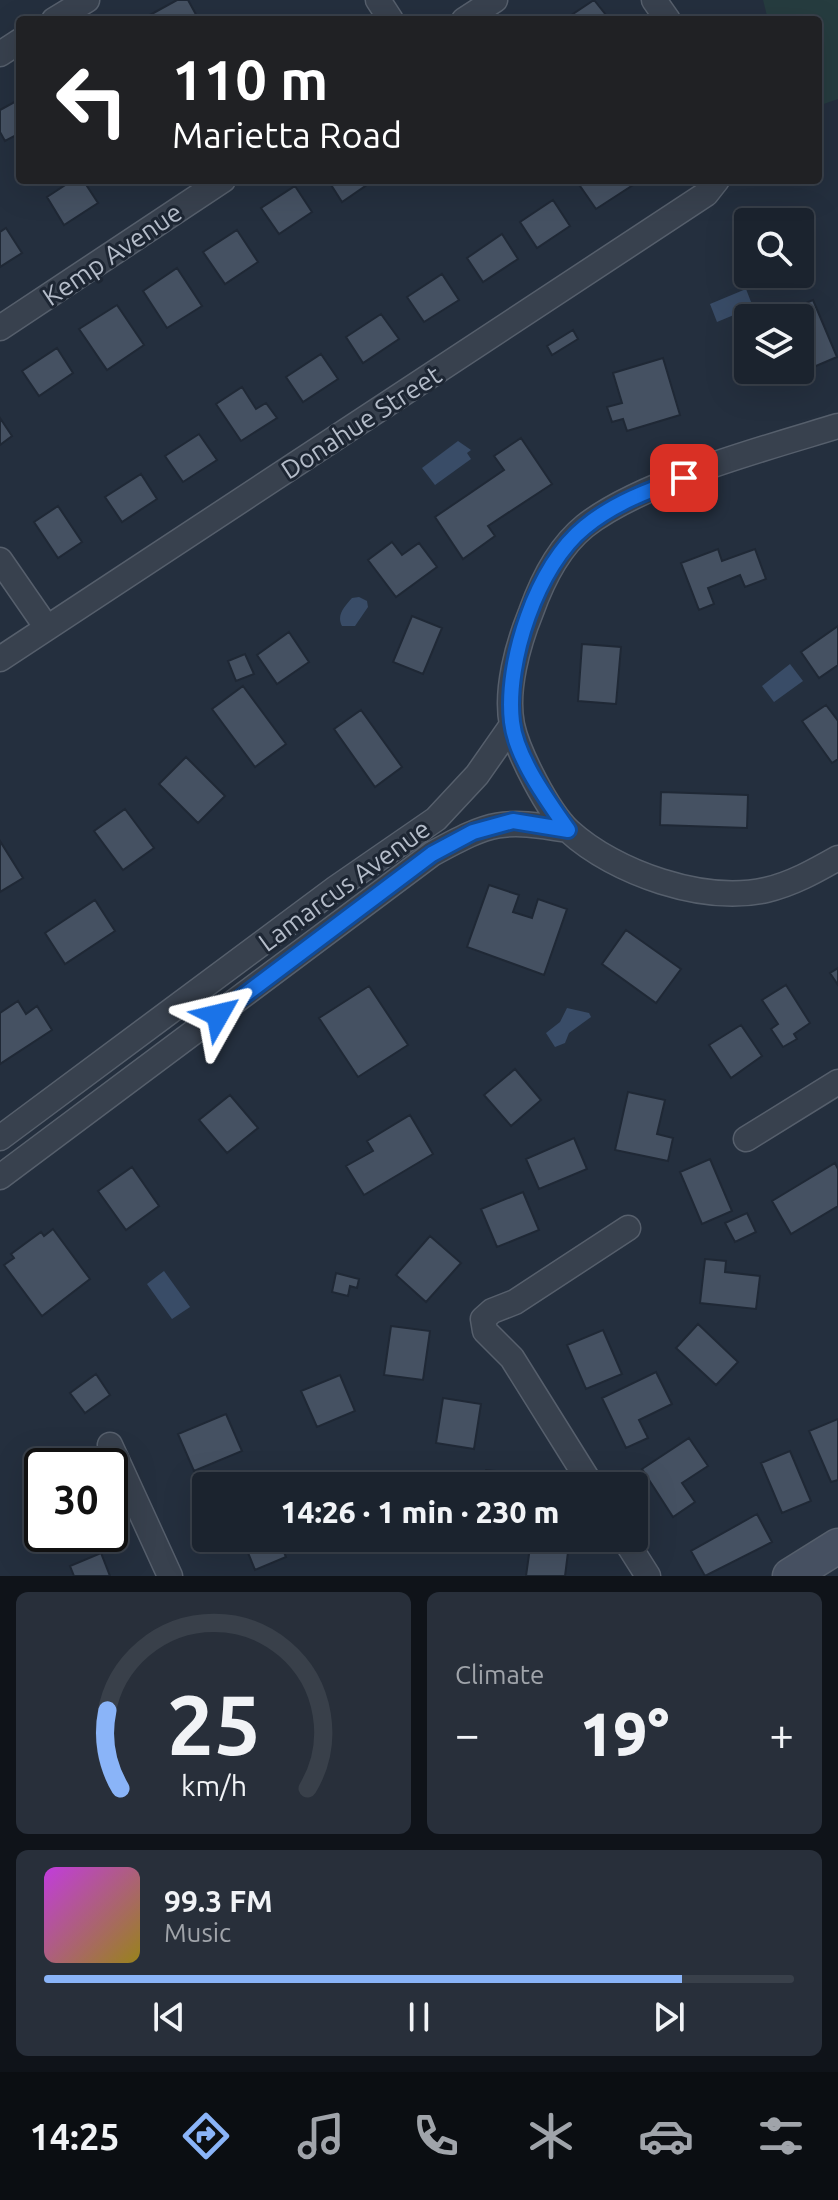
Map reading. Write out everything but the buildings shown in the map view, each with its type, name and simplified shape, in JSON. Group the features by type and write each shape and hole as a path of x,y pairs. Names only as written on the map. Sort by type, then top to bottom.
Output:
{"street":[{"path":"61,16 87,0"},
{"path":"470,16 495,0"},
{"name":"Kemp Avenue","path":"0,328 217,184"},
{"name":"Donahue Street","path":"0,659 706,194 714,184"},
{"path":"838,426 658,487 613,507 584,528 567,545 541,585 521,637 512,693 512,725 534,780 568,830 631,870 673,887 718,893 765,890 807,876 838,858"},
{"path":"0,560 47,628"},
{"name":"Lamarcus Avenue","path":"0,1138 336,888 436,819 477,775 512,725"},
{"name":"Lamarcus Avenue","path":"0,1177 432,854 473,832 513,821 568,830"},
{"path":"746,1139 838,1082"},
{"path":"583,1472 512,1358 485,1331 483,1319 492,1311 526,1296 628,1228"},
{"path":"110,1445 170,1576"},
{"path":"790,1576 838,1546"},
{"path":"633,1552 648,1576"}],"green space":[{"path":"763,0 838,0 838,99 822,105 822,16 767,16"}],"water":[{"path":"746,289 752,304 734,304 734,315 717,322 710,304"},
{"path":"458,441 471,450 467,453 471,459 435,485 422,468"},
{"path":"352,598 367,601 368,607 355,626 342,626 342,611"},
{"path":"790,664 803,681 774,702 762,686"},
{"path":"567,1008 589,1013 591,1017 569,1033 565,1043 555,1047 546,1033 560,1022"},
{"path":"164,1271 190,1307 172,1319 147,1284"}],"route":[{"path":"218,1015 432,854 473,832 513,821 568,830 534,780 512,725 512,693 521,637 541,585 567,545 584,528 613,507 684,478"}]}
